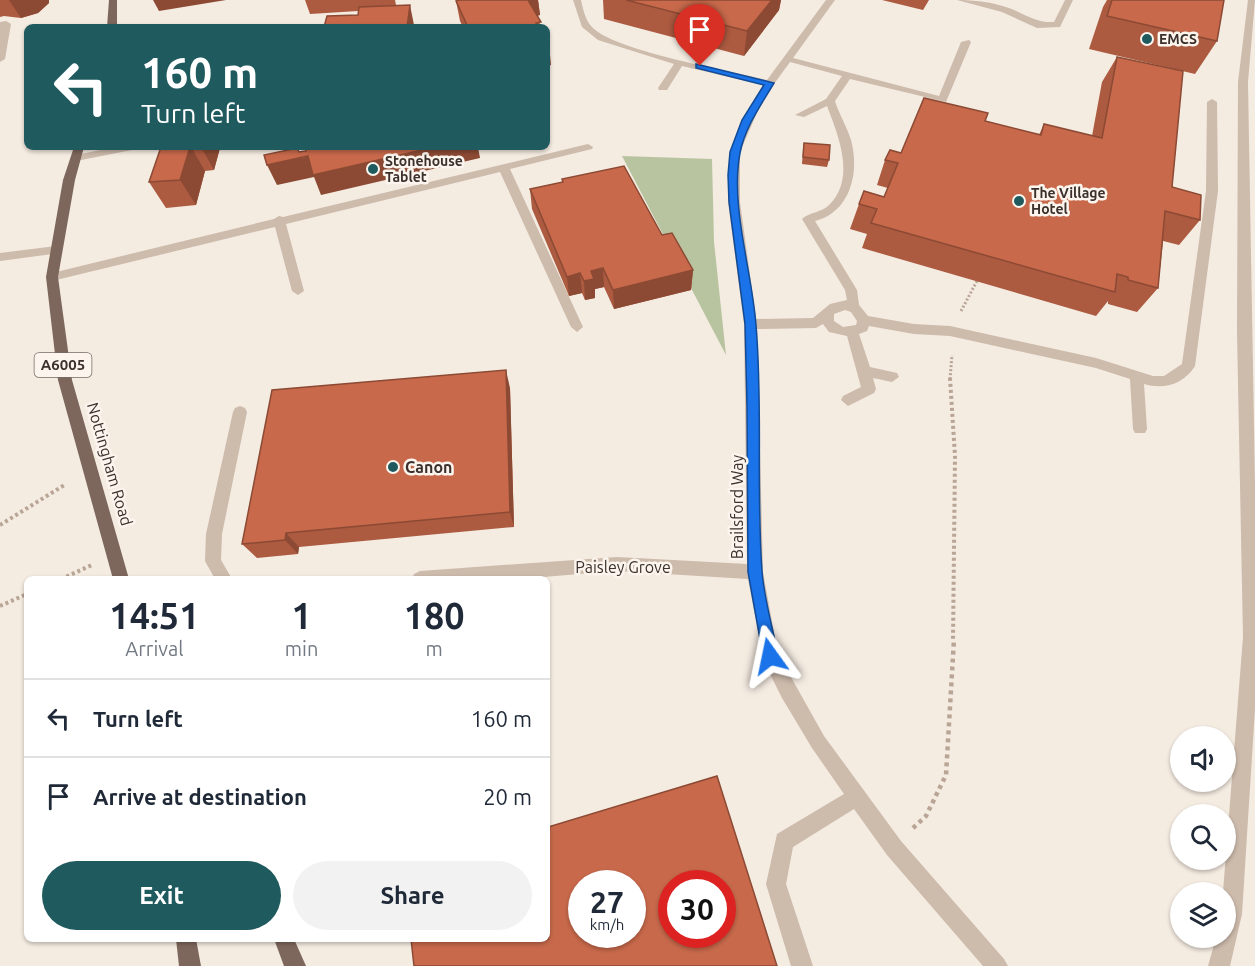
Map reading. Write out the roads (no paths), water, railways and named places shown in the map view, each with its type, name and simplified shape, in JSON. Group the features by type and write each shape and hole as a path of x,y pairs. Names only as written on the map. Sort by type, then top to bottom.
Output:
{"main road":[{"path":"112,24 113,0"},
{"name":"Nottingham Road","path":"77,152 52,277 65,380 120,576"},
{"path":"186,942 190,966"},
{"path":"286,942 295,966"}],"street":[{"path":"577,0 580,17 589,30 620,46 770,83"},
{"name":"Brailsford Way","path":"830,0 770,83 747,120 735,152 734,202 750,324 754,406 755,572 770,656 788,692 818,742 894,848 997,966"},
{"path":"961,0 1005,10 1040,26 1057,25 1069,0"},
{"path":"1005,10 1010,0"},
{"path":"1219,966 1232,914 1253,638 1243,82 1252,0"},
{"path":"0,25 6,24 0,59"},
{"path":"788,59 942,100 966,42"},
{"path":"663,88 680,62"},
{"path":"800,115 830,101 848,75"},
{"path":"750,324 816,323 828,310 854,303 851,290 808,219 831,211 839,202 847,174 846,140 830,101"},
{"path":"840,306 856,309 864,320 914,329 950,331 1096,363 1153,381 1166,381 1180,374 1188,366 1212,191 1212,102"},
{"path":"52,277 279,220 588,147"},
{"path":"77,152 99,150"},
{"path":"503,167 577,327"},
{"path":"279,220 298,291"},
{"path":"0,257 56,250"},
{"path":"825,315 827,322 843,333 852,333 862,328 864,320"},
{"path":"848,400 869,389 860,350 852,333"},
{"path":"863,371 892,377"},
{"path":"1137,376 1140,429"},
{"path":"222,576 213,561 214,534 240,412"},
{"name":"Paisley Grove","path":"482,576 617,564 755,572"},
{"path":"802,966 776,884 784,840 856,797"}],"place":[{"name":"EMCS","path":"1147,39"},
{"name":"Stonehouse Tablet","path":"373,169"},
{"name":"The Village Hotel","path":"1019,201"},
{"name":"Canon","path":"393,467"}]}
